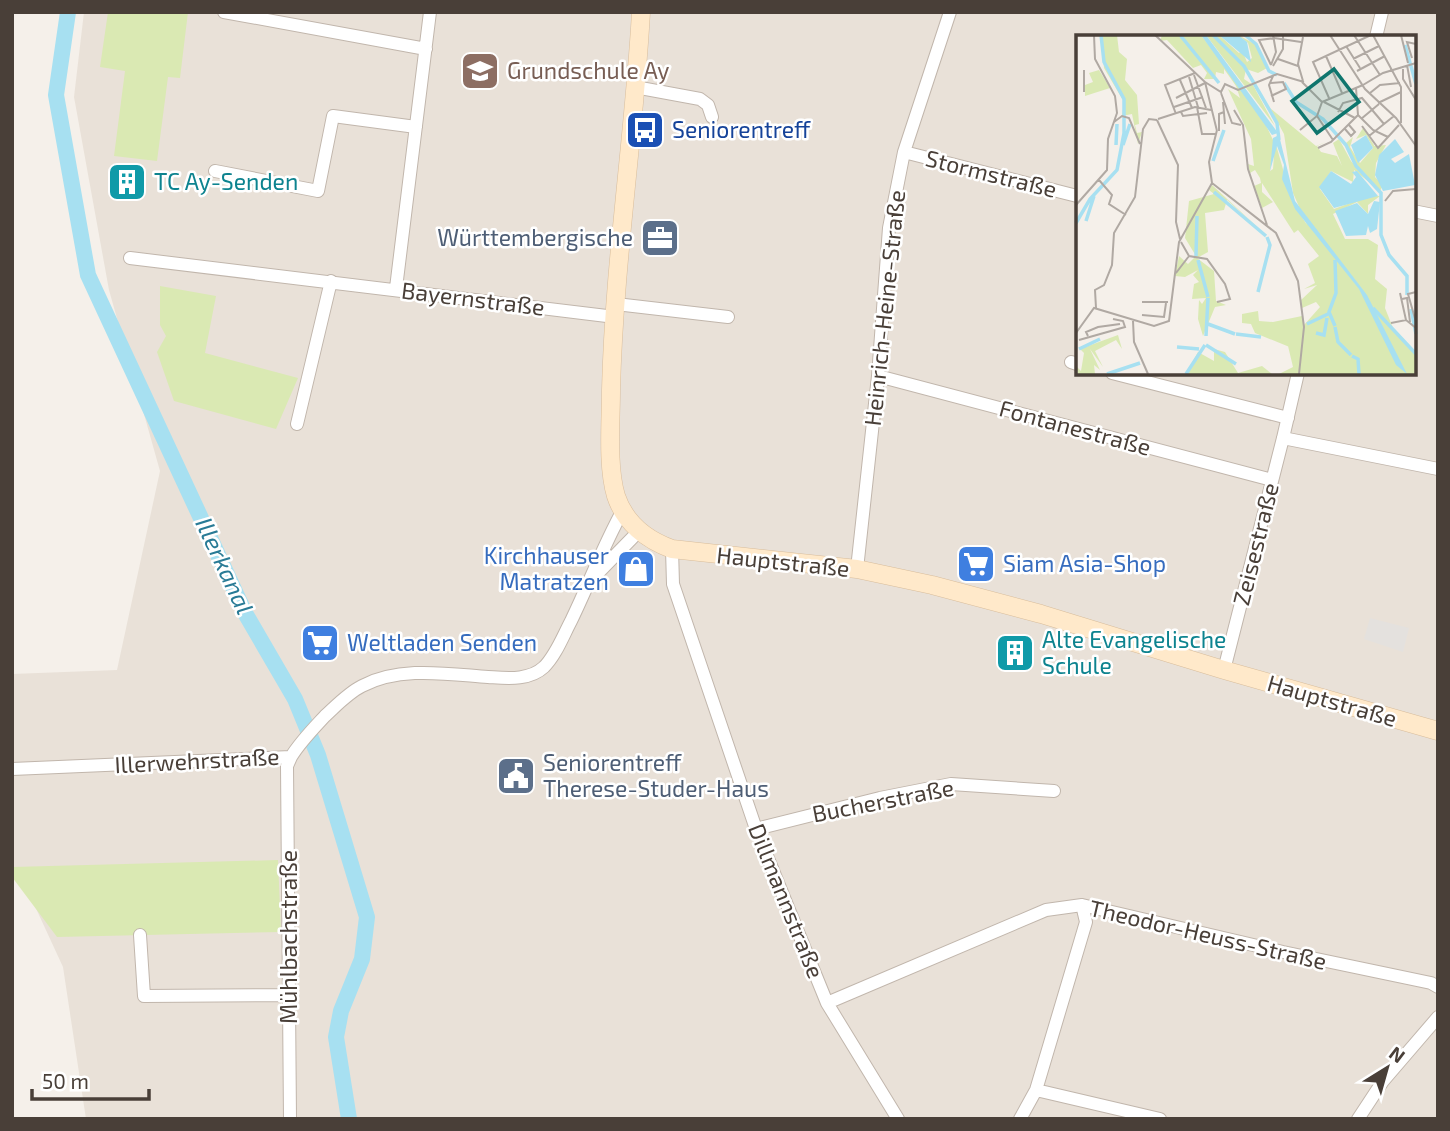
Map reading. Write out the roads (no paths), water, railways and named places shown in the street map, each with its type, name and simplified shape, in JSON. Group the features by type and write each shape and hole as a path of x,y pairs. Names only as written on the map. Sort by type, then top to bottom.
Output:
{"main road":[{"name":"Hauptstraße","path":"641,12 615,310 611,426 614,488 622,510 639,531 651,540 672,549 857,569 932,584 1438,731"}],"street":[{"path":"224,12 426,49"},
{"path":"396,288 430,12"},
{"name":"Heinrich-Heine-Straße","path":"857,569 878,376 889,228 904,152 950,12"},
{"path":"1376,35 1381,12"},
{"path":"635,87 700,99 708,105 712,117"},
{"path":"215,171 318,191 333,116 416,127"},
{"name":"Stormstraße","path":"904,152 1076,196"},
{"path":"1415,211 1438,216"},
{"name":"Bayernstraße","path":"130,258 615,310 728,317"},
{"path":"297,424 331,281"},
{"path":"1116,374 1288,418"},
{"name":"Zeisestraße","path":"1224,670 1298,374"},
{"name":"Fontanestraße","path":"878,376 1272,480"},
{"path":"1283,438 1438,469"},
{"name":"Illerwehrstraße","path":"12,769 293,753 342,700 361,686 380,678 415,673 510,678 536,673 553,655 591,581 622,510"},
{"name":"Illerwehrstraße","path":"591,581 639,531"},
{"name":"Dillmannstraße","path":"672,549 673,584 756,829 827,1003 898,1119"},
{"name":"Mühlbachstraße","path":"290,1119 287,766 293,753"},
{"name":"Bucherstraße","path":"756,829 880,798 951,784 1054,791"},
{"path":"1020,1119 1036,1090 1086,922 1082,905"},
{"name":"Theodor-Heuss-Straße","path":"827,1003 1046,910 1082,905 1431,983 1438,987"},
{"path":"140,935 144,996 290,995"},
{"path":"1358,1119 1383,1081 1438,1017"},
{"path":"1036,1090 1160,1119"}],"waterway":[{"name":"Illerkanal","path":"68,12 56,95 88,275 245,613 295,699 318,755 367,917 362,959 341,1011 336,1037 349,1119"}],"place":[{"name":"Grundschule Ay","path":"480,71"},
{"name":"Seniorentreff","path":"645,130"},
{"name":"TC Ay-Senden","path":"127,182"},
{"name":"Württembergische","path":"660,238"},
{"name":"Siam Asia-Shop","path":"976,564"},
{"name":"Kirchhauser Matratzen","path":"636,569"},
{"name":"Weltladen Senden","path":"320,643"},
{"name":"Alte Evangelische Schule","path":"1015,653"},
{"name":"Seniorentreff Therese-Studer-Haus","path":"516,776"}]}
